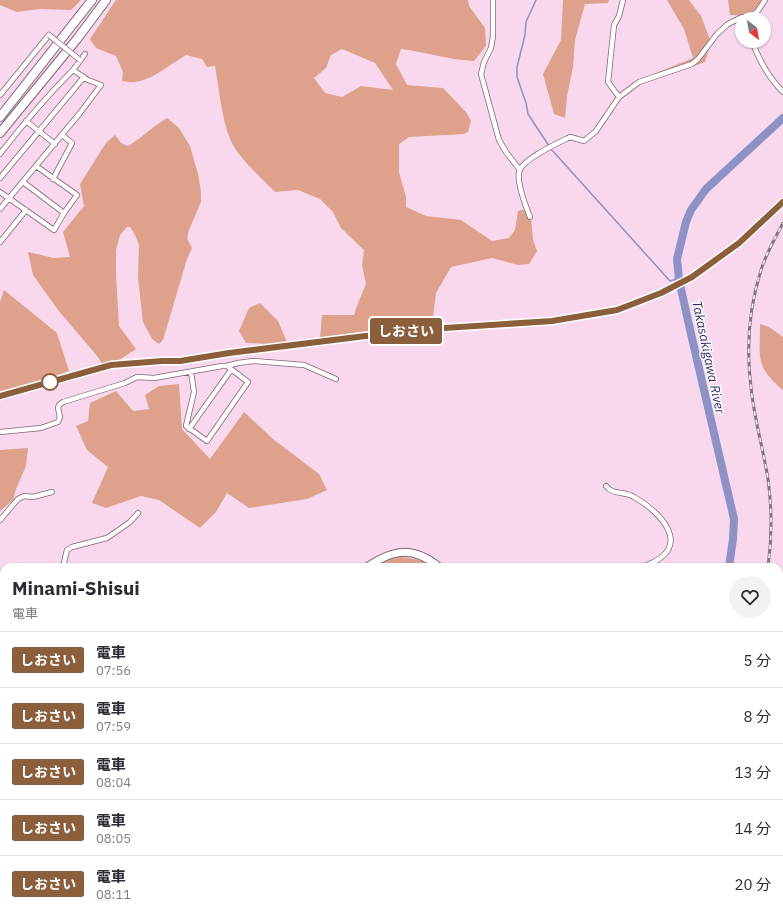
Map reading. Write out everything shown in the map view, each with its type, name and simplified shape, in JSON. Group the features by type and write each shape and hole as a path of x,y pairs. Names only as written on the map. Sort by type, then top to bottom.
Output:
{"highway":[{"path":"0,117 92,0"},
{"path":"0,133 77,39 106,0"}],"main road":[{"path":"373,563 387,555 402,552 411,553 428,559 434,563"}],"street":[{"path":"493,0 493,36 481,74 499,140 520,170"},
{"path":"620,97 608,82 614,25 619,16 623,0"},
{"path":"757,12 765,0"},
{"path":"530,217 519,180 520,170 530,160 570,137 584,141 596,131 620,97 639,82 692,64 698,59 717,34 728,24 735,20"},
{"path":"0,95 49,35 80,60"},
{"path":"755,48 768,74 783,92"},
{"path":"0,154 26,121 73,70 85,54"},
{"path":"0,209 55,144 101,85 88,80 73,70"},
{"path":"0,178 84,77"},
{"path":"26,121 55,144"},
{"path":"53,179 72,143 62,135"},
{"path":"0,192 54,230 77,195 36,166"},
{"path":"23,182 64,213"},
{"path":"0,242 26,210"},
{"path":"190,429 229,368 238,363 253,360 304,365 336,379"},
{"path":"0,432 41,428 58,422 60,417 58,408 62,403 125,383 137,377 154,378 222,366 229,368 248,382 207,441 186,426 194,392 191,372"},
{"path":"606,486 612,491 638,499 655,511 668,528 671,539 670,545 659,559 650,563"},
{"path":"0,520 18,499 24,496 33,497 52,492"},
{"path":"64,563 67,550 72,547 107,538 130,522 138,513"},
{"path":"752,919 757,919"}],"shaded area":[{"path":"0,0 81,0 71,10 40,9 17,12 0,5"},
{"path":"116,0 468,0 469,6 485,28 486,46 474,61 401,49 396,64 407,85 443,88 466,112 471,121 468,132 464,134 409,137 399,144 399,172 406,197 406,207 426,216 461,220 492,241 509,238 515,230 518,211 530,208 533,240 537,251 529,264 518,265 492,258 451,267 436,293 433,317 430,325 409,332 376,330 320,338 322,315 354,315 366,284 362,265 364,250 341,228 333,212 320,199 298,190 275,192 239,154 231,141 225,124 215,66 207,67 202,59 186,55 161,71 141,81 122,81 123,72 116,56 96,48 90,39","holes":["342,49 375,63 393,90 361,86 342,97 325,93 314,78 326,68 331,55"]},
{"path":"563,0 609,0 608,3 585,4 575,40 573,67 567,96 565,118 554,114 543,74 561,40"},
{"path":"667,0 689,0 701,16 711,42 705,62 672,74 651,75 693,58 684,29"},
{"path":"728,0 761,0 758,7 752,12 735,12 735,15 730,15"},
{"path":"167,118 179,128 190,146 198,174 201,202 187,238 192,248 187,259 163,340 159,344 152,339 143,322 138,278 139,245 130,227 127,227 120,235 116,250 119,326 136,349 110,366 102,364 98,357 58,310 33,275 28,252 54,258 70,257 63,232 84,206 80,184 106,143 115,135 121,143 128,146"},
{"path":"4,290 57,333 69,371 32,386 0,393 0,302"},
{"path":"260,303 278,321 287,342 273,344 246,343 239,331 249,308"},
{"path":"760,324 769,327 783,337 783,390 774,382 763,368 760,354"},
{"path":"179,384 182,429 210,459 244,412 273,439 319,474 327,490 307,499 249,508 227,493 216,512 200,528 159,500 141,496 106,508 92,503 108,467 87,450 76,426 88,421 90,403 116,391 133,411 149,409 145,395 159,386"},
{"path":"28,448 26,466 13,500 0,511 0,450"},
{"path":"392,558 410,558 426,563 383,563"}],"waterway":[{"path":"536,0 526,22 525,35 517,67 517,77 526,103 528,114 551,149 670,281 679,278"},
{"name":"Takasakigawa River","path":"730,563 734,519 679,280 677,259 686,222 691,210 706,189 783,118"}],"railway":[{"path":"0,396 111,365 180,361 229,353 415,330 552,321 617,310 672,288 692,277 739,243 783,202"},
{"path":"768,563 771,512 766,467 752,399 749,343 751,313 757,284 768,252 783,223"}],"train":[{"name":"しおさい","path":"0,396 111,365 180,361 229,353 312,344 414,330 552,321 617,310 661,293 692,277 739,243 783,202"}]}
